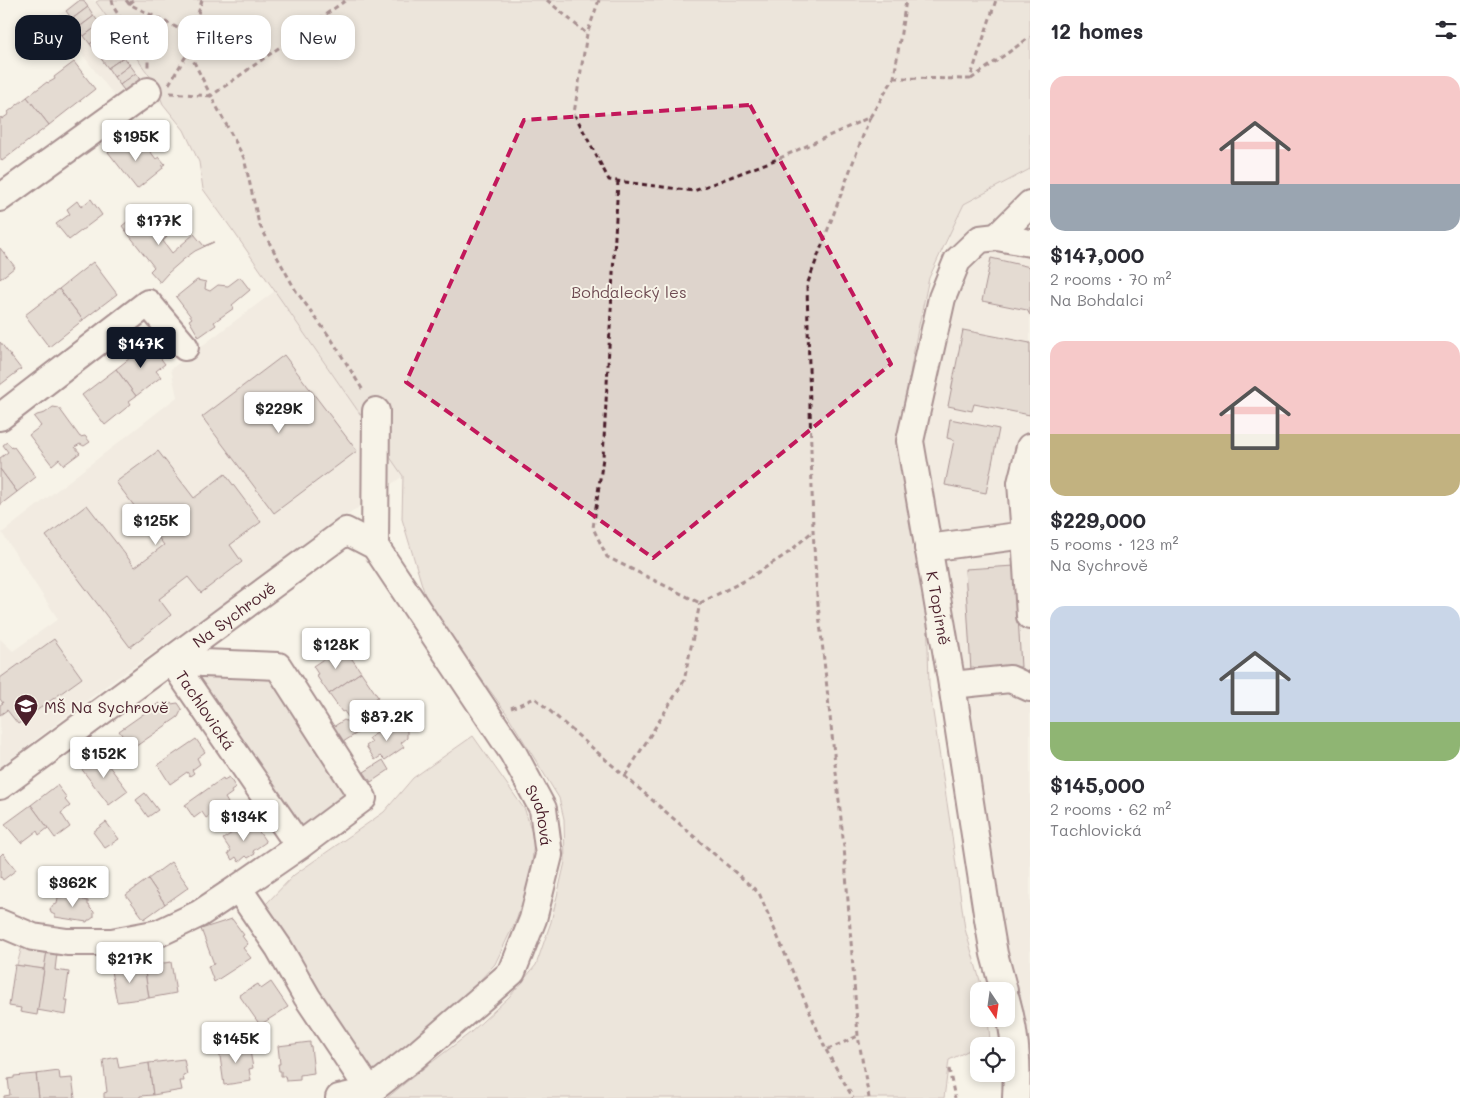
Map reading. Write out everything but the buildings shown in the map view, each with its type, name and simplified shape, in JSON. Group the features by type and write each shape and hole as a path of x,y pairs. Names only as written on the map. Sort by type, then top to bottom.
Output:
{"street":[{"path":"0,198 156,91"},
{"name":"K Topírně","path":"1002,982 994,954 987,913 952,685 910,441 942,298 957,261 989,238 1030,204"},
{"path":"989,238 1030,243"},
{"path":"0,417 148,303 185,347"},
{"path":"375,546 376,411"},
{"path":"1030,447 1022,483 1030,616"},
{"name":"Svahová","path":"346,531 375,546 513,753 543,809 550,855 533,919 512,972 415,1056 370,1091"},
{"name":"Na Sychrově","path":"0,786 346,531"},
{"path":"928,548 1025,535"},
{"name":"Tachlovická","path":"0,924 33,937 67,942 112,942 159,933 199,914 299,846 363,798 278,666 171,660"},
{"name":"Tachlovická","path":"171,660 299,846"},
{"path":"952,685 1010,678 1030,688"},
{"path":"238,888 279,948 307,997 370,1091 339,1098"},
{"path":"1013,1028 1018,1073 1016,1098"}],"path":[{"path":"112,0 114,8 148,60 156,91"},
{"path":"128,2 134,0"},
{"path":"198,15 202,0"},
{"path":"271,53 346,0"},
{"path":"547,0 587,34"},
{"path":"599,0 587,34 574,113 610,180 694,191 780,158 870,116"},
{"path":"869,1098 858,1036 844,847 817,595 807,285 870,116 894,78 906,0"},
{"path":"970,79 996,0"},
{"path":"128,2 178,28"},
{"path":"894,78 970,79 1030,38"},
{"path":"156,91 181,60"},
{"path":"193,60 244,158 259,224 296,291 332,340 376,411"},
{"path":"156,91 211,96 261,60"},
{"path":"618,181 602,458 593,528 607,556 700,604"},
{"path":"700,604 746,580 788,552 814,530"},
{"path":"625,776 684,682 700,604"},
{"path":"489,718 535,698 759,893 826,1050 853,1098"},
{"path":"826,1050 858,1036"},
{"path":"949,1069 955,1098"}],"highlighted area":[{"path":"750,105 891,364 653,558 406,382 524,120"}],"shaded area":[{"path":"78,0 94,0 105,15 91,15 91,60 138,60 154,82 163,104 120,103 81,53 81,15 58,15"},
{"path":"1030,169 1030,1098 1005,1098 1005,1082 1015,1082 1015,1037 998,1037 997,1028 1015,1028 1015,982 988,982 936,686 906,442 950,233 964,204"},
{"path":"275,291 403,476 106,686 0,767 0,639 13,651 58,619 2,533 177,397 171,369"}],"green space":[{"name":"Bohdalecký les","path":"100,0 1030,0 1030,169 964,204 950,233 929,278 916,339 898,443 927,607 929,686 965,929 980,982 970,982 970,1028 989,1028 990,1037 970,1037 970,1050 949,1060 944,1098 387,1098 470,1033 509,997 536,965 551,922 565,862 564,819 559,798 507,714 428,605 402,519 403,476 203,189 199,162 184,130 163,104 154,82 138,60 168,60 168,15 105,15 96,2"},
{"path":"199,674 272,674 349,792 305,831 296,827 202,683"},
{"path":"473,736 525,810 534,840 531,874 517,918 495,964 452,1010 375,1075 285,941 266,904 294,875 384,812 413,778"},
{"path":"22,946 47,951 44,969 17,965"}],"place":[{"name":"MŠ Na Sychrově","path":"26,727"}]}
